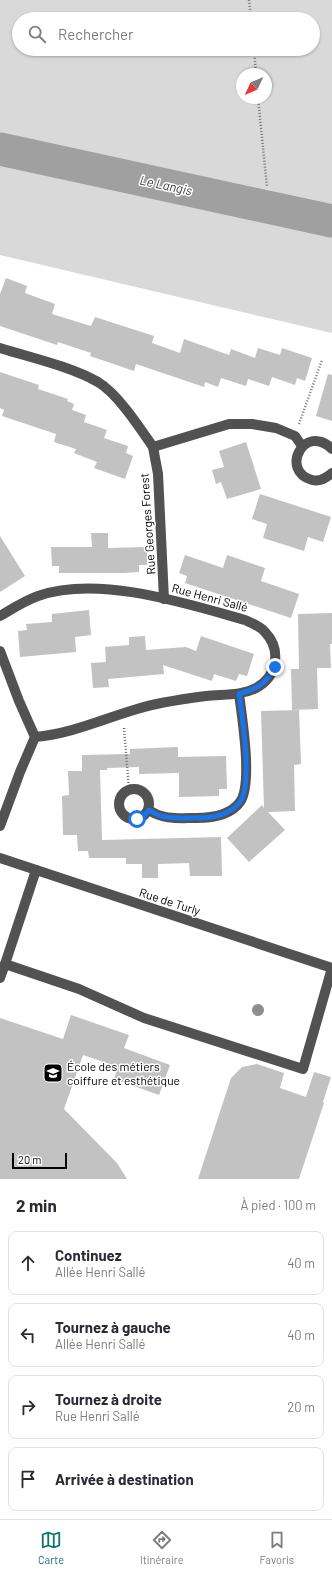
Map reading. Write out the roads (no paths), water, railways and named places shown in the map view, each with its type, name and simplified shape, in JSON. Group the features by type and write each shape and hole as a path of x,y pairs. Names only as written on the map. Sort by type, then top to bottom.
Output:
{"street":[{"name":"Rue Georges Forest","path":"0,348 74,372 99,383 123,406 153,447 158,474 164,599"},
{"path":"153,447 229,424 258,425 276,428 294,436 302,446"},
{"path":"332,448 327,444 314,441 308,442 302,446 298,452 297,464 303,475 315,480 327,477 332,473"},
{"name":"Rue Henri Sallé","path":"0,616 17,605 38,596 83,589 117,590 164,599 245,620 255,624 265,631 271,639 274,649 275,667 269,678 254,690 239,694 171,700 123,713 70,731 35,737"},
{"path":"0,652 35,737 0,826"},
{"path":"149,810 164,818 204,818 224,814 240,801 246,785 244,729 239,694"},
{"path":"135,788 144,792 150,800 149,810 142,818 137,819 127,817 120,809 120,799 122,794 129,789 135,788"},
{"name":"Rue de Turly","path":"0,858 332,968"},
{"path":"0,978 36,870"},
{"path":"5,964 78,989 144,1018 303,1069 332,968"}],"waterway":[{"name":"Le Langis","path":"0,149 332,221"}],"place":[{"name":"École des métiers coiffure et esthétique","path":"53,1073"}]}
